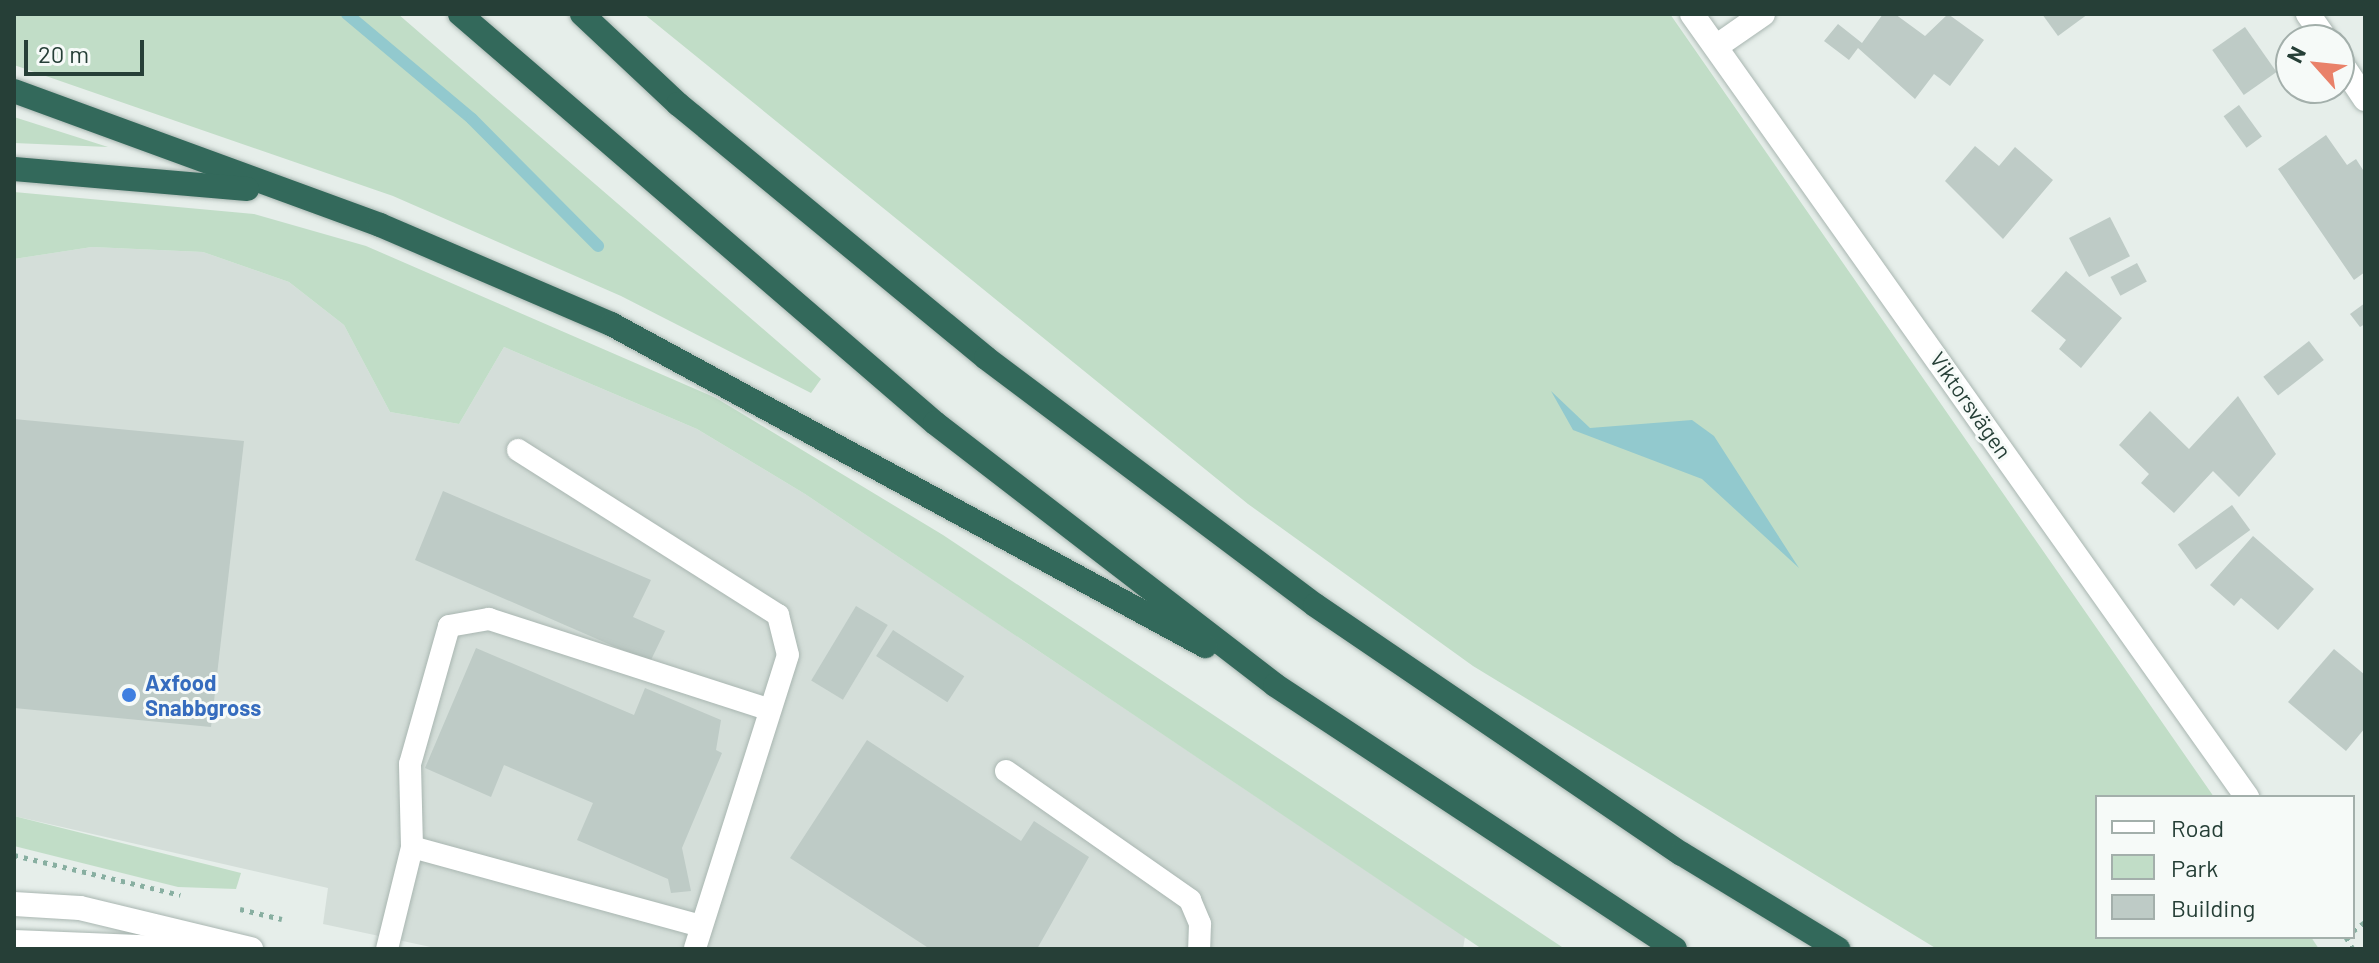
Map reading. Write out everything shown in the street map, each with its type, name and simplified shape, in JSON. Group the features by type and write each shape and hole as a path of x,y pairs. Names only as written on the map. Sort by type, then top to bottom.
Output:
{"highway":[{"path":"460,14 935,423 1275,685 1675,949"},
{"path":"582,14 678,104 986,358 1315,605 1668,845 1838,949"},
{"path":"14,91 96,116 270,191 380,225 611,324 1275,685"},
{"path":"14,169 270,191"}],"street":[{"name":"Viktorsvägen","path":"1692,14 2246,795"},
{"path":"1717,46 1763,14"},
{"path":"14,904 80,908 251,949"},
{"path":"14,942 188,949"}],"lane":[{"path":"518,450 778,615 788,655 768,709 695,949"},
{"path":"387,949 412,847 410,764 439,648 449,626 465,618 489,619 768,709"},
{"path":"1006,771 1190,900 1200,924 1199,949"},
{"path":"412,847 701,926"}],"path":[{"path":"14,855 194,899"},
{"path":"223,906 282,919"}],"shaded area":[{"path":"92,247 203,252 289,282 344,325 390,412 459,424 504,347 697,429 805,494 1465,937 1463,949 440,949 323,924 328,888 14,816 14,259"}],"green space":[{"path":"14,14 398,14 821,379 811,393 621,296 393,196 14,65"},
{"path":"644,14 1670,14 2213,795 2095,795 2095,939 2312,939 2319,949 1937,949 1473,666 1248,504"},
{"path":"14,117 108,147 14,143"},
{"path":"14,192 254,214 366,246 716,398 943,535 1565,949 1482,949 805,494 697,429 504,347 459,424 390,412 344,325 289,282 203,252 92,247 14,259"},
{"path":"14,816 241,873 236,889 178,887 14,846"}],"water":[{"path":"1551,391 1590,428 1692,420 1714,436 1799,568 1702,479 1573,430"}],"building":[{"path":"1883,14 1895,14 1925,36 1948,14 1984,40 1950,86 1934,74 1915,99 1858,48 1849,60 1824,41 1838,24 1862,43"},
{"path":"2042,14 2088,14 2058,36"},
{"path":"2245,27 2275,73 2244,95 2212,50"},
{"path":"2239,105 2262,137 2247,148 2224,116"},
{"path":"2326,135 2347,165 2356,159 2365,173 2365,272 2354,280 2278,169"},
{"path":"1975,146 1999,166 2015,147 2053,180 2003,239 1945,181"},
{"path":"2110,217 2130,256 2089,277 2069,238"},
{"path":"2137,263 2147,282 2120,296 2111,277"},
{"path":"2066,271 2122,318 2081,368 2059,349 2066,340 2031,311"},
{"path":"2365,303 2365,324 2360,327 2350,314"},
{"path":"2309,341 2324,360 2278,396 2263,377"},
{"path":"2238,396 2276,454 2239,497 2213,471 2174,513 2141,483 2149,474 2119,445 2150,411 2189,449"},
{"path":"14,419 244,441 211,727 14,708"},
{"path":"443,491 651,580 633,617 665,631 650,662 415,560"},
{"path":"2232,505 2250,530 2196,569 2178,544"},
{"path":"2253,536 2314,589 2278,630 2241,598 2234,606 2210,585"},
{"path":"856,606 888,625 843,700 811,681"},
{"path":"893,630 964,676 947,702 876,656"},
{"path":"476,648 634,715 645,688 721,720 716,750 722,753 682,848 691,891 671,893 668,879 577,840 593,803 504,765 491,797 425,768"},
{"path":"2334,649 2365,675 2365,728 2346,751 2288,702"},
{"path":"867,740 1021,841 1034,821 1089,857 1037,949 930,949 790,858"}],"waterway":[{"path":"347,14 472,119 598,246"}],"place":[{"name":"Axfood Snabbgross","path":"129,695"}]}
